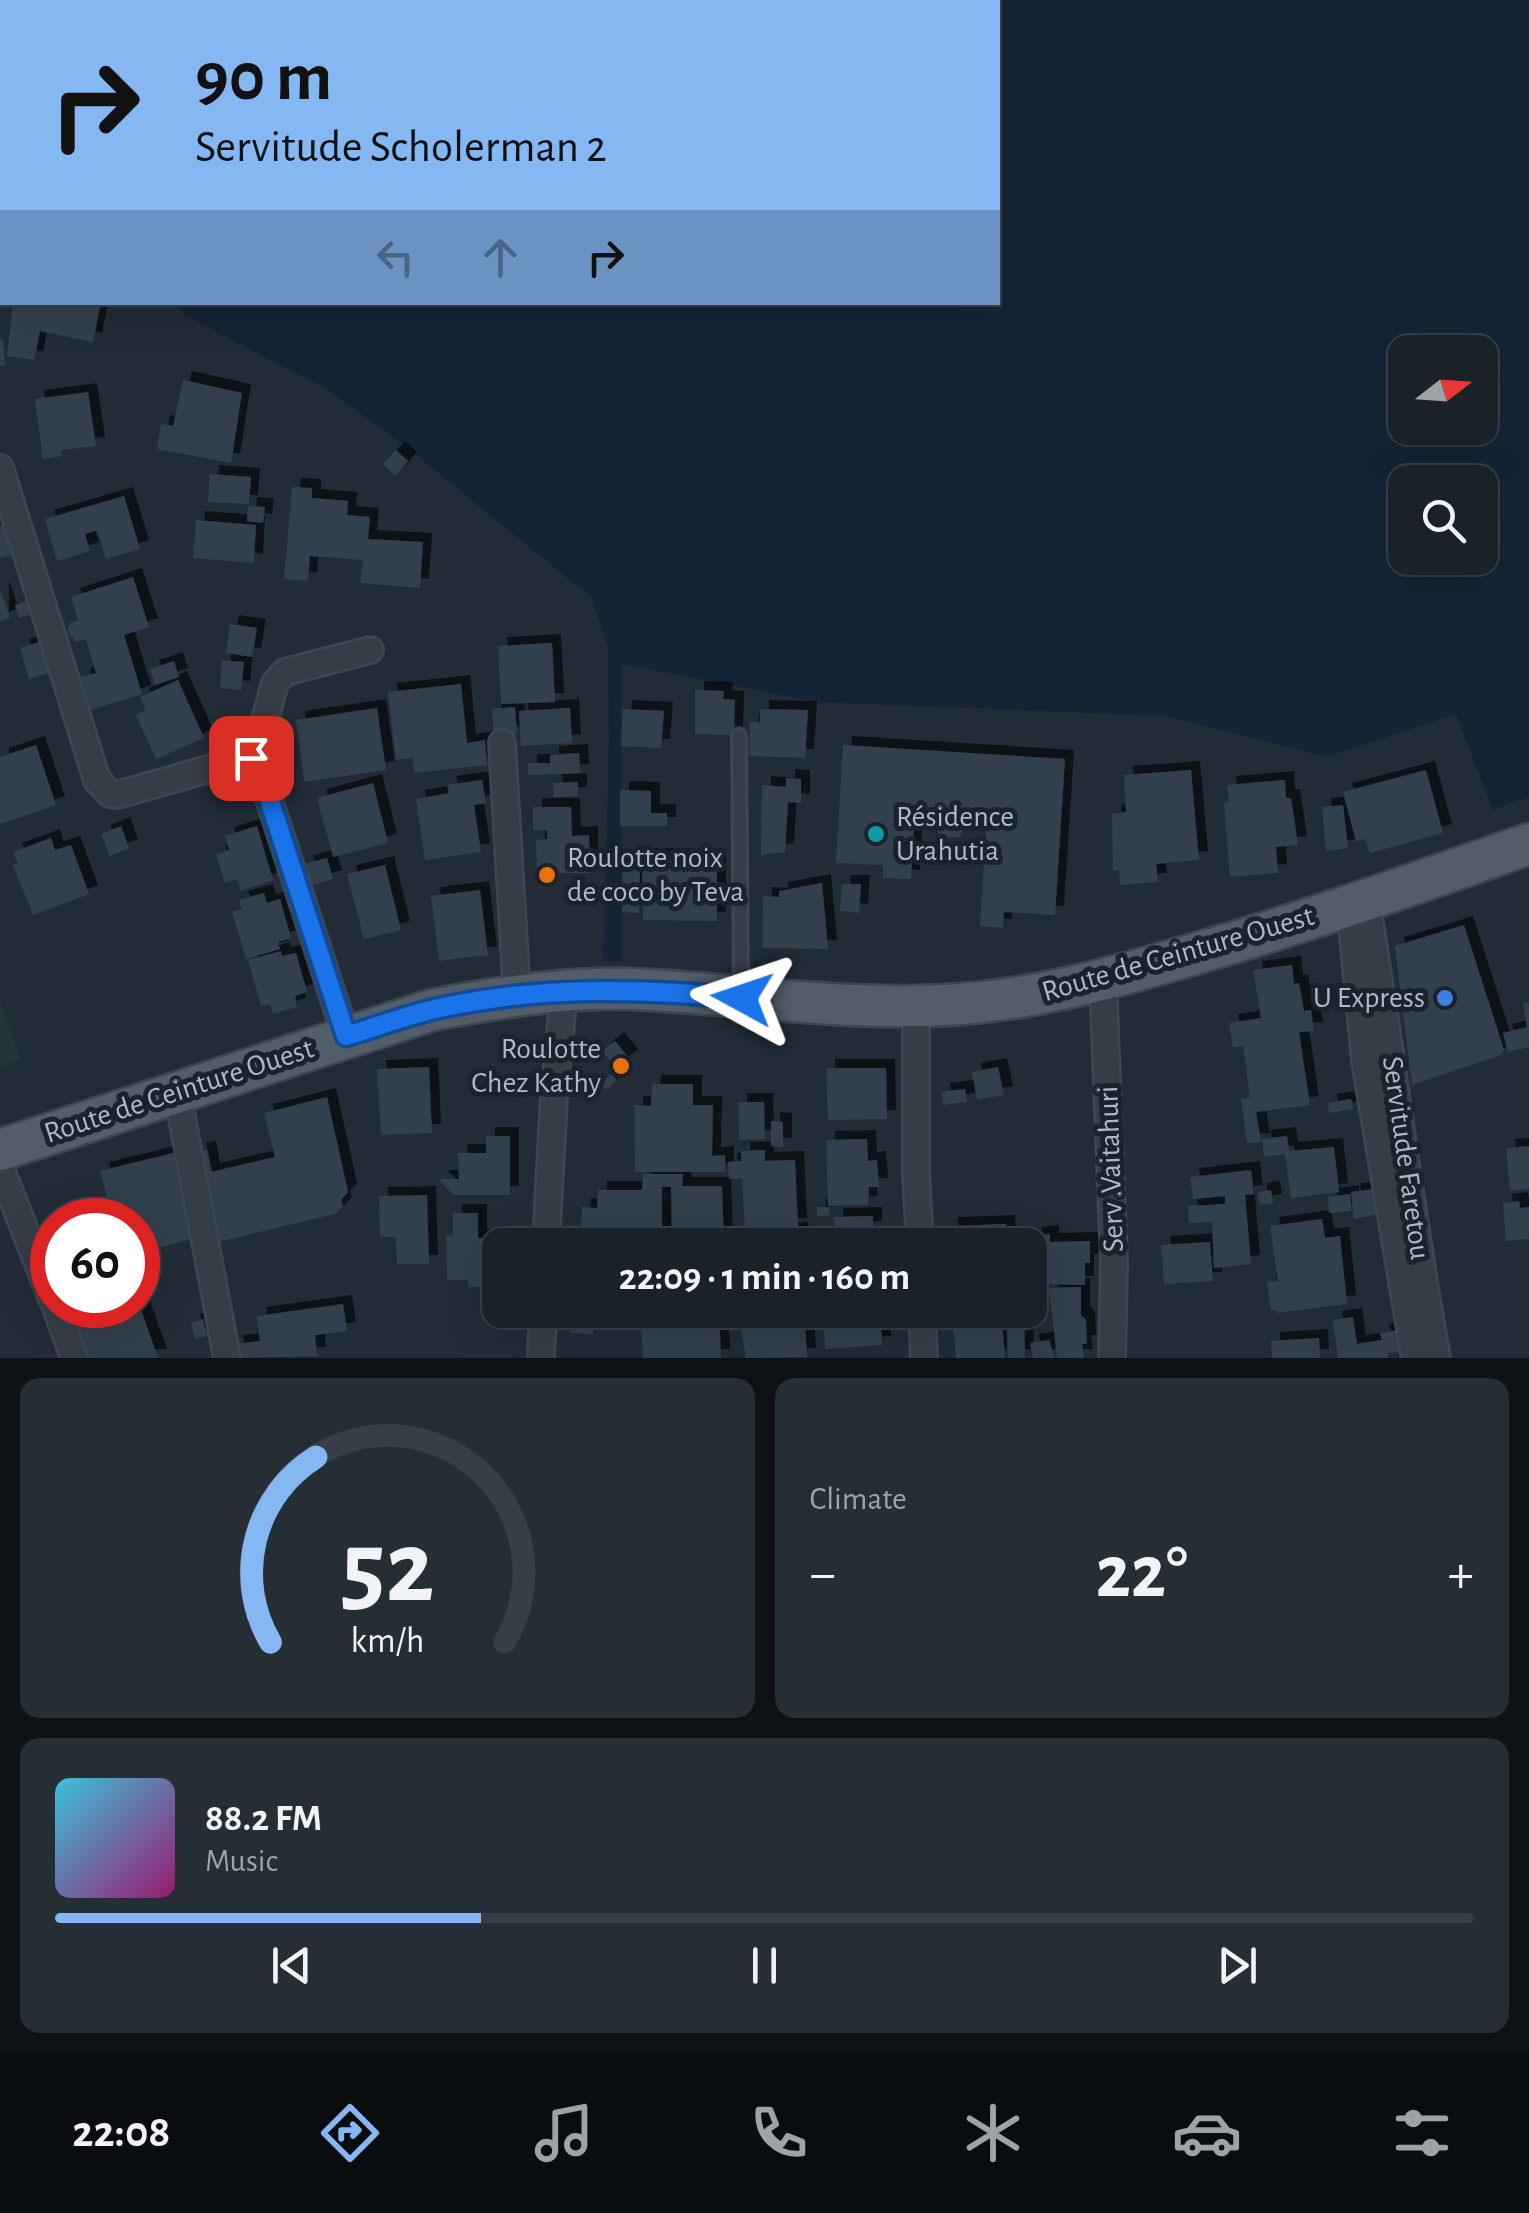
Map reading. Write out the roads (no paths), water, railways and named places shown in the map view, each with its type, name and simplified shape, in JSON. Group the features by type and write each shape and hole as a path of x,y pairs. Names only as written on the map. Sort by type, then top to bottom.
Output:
{"main road":[{"name":"Route de Ceinture Ouest","path":"0,1150 432,1010 516,995 650,990 916,1006 1006,1000 1103,980 1358,902 1529,844"}],"street":[{"path":"0,468 97,780 110,794 117,795 247,758 254,760"},
{"path":"346,1036 254,760 275,683 285,672 370,650"},
{"path":"502,742 516,995"},
{"name":"Servitude Faretou","path":"1358,902 1365,1061 1416,1358"},
{"name":"Servitude Faretou","path":"1358,902 1389,1034 1414,1231 1437,1358"},
{"name":"Serv .Vaitahuri","path":"1103,980 1114,1262 1112,1358"},
{"path":"547,1228 564,992"},
{"path":"916,1006 919,1228"},
{"path":"177,1091 227,1358"},
{"path":"0,1167 30,1242"},
{"path":"63,1328 74,1358"},
{"path":"540,1358 542,1328"},
{"path":"923,1328 924,1358"}],"lane":[{"path":"740,736 742,998"}],"water":[{"path":"1000,0 1529,0 1529,797 1493,810 1456,714 1326,757 1165,716 818,702 621,664 622,961 603,961 608,647 592,598 405,446 325,388 184,315 176,305 1000,305"}],"place":[{"name":"Résidence Urahutia","path":"876,834"},
{"name":"Roulotte noix de coco by Teva","path":"547,875"},
{"name":"U Express","path":"1445,998"},
{"name":"Roulotte Chez Kathy","path":"621,1066"}]}
